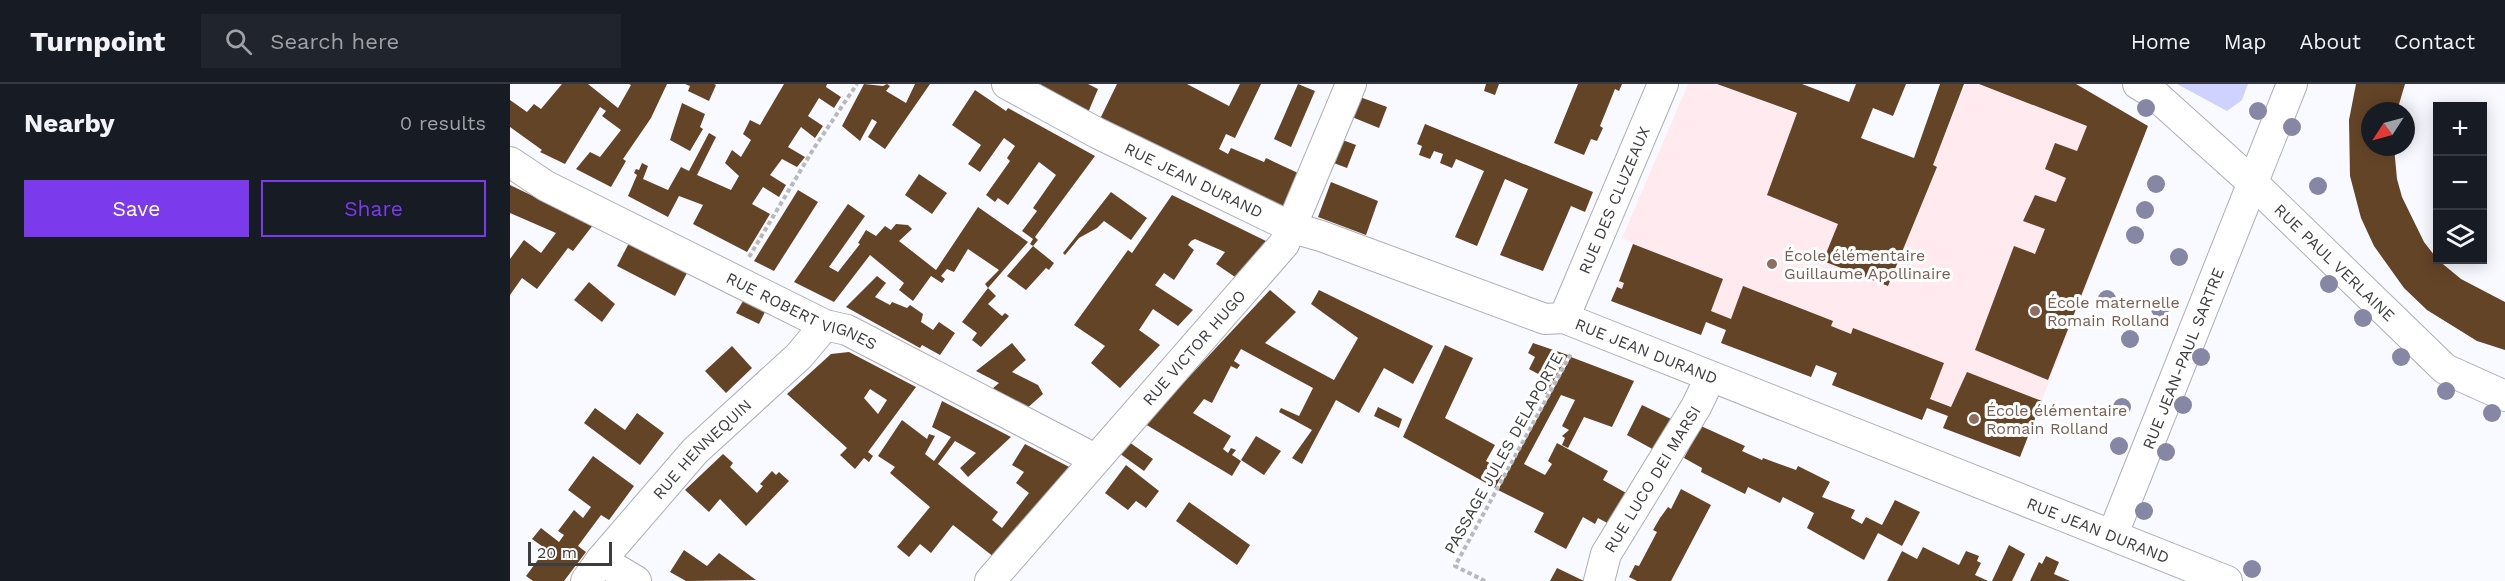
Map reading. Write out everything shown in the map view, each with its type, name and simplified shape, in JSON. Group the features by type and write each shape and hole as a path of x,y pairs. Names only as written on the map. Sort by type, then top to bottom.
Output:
{"street":[{"name":"RUE JEAN DURAND","path":"1007,84 1097,133 1293,228 1545,319 1564,318 1710,378 2113,534 2211,578"},
{"name":"RUE VICTOR HUGO","path":"990,581 1284,244 1293,228 1351,84"},
{"name":"RUE DES CLUZEAUX","path":"1564,318 1663,84"},
{"name":"RUE PAUL VERLAINE","path":"2138,84 2153,93 2254,184 2445,369 2505,396"},
{"path":"2254,184 2292,84"},
{"name":"RUE ROBERT VIGNES","path":"510,162 546,186 825,325 848,330 1095,459"},
{"name":"RUE JEAN-PAUL SARTRE","path":"2113,534 2254,184"},
{"name":"RUE HENNEQUIN","path":"594,570 695,452 799,356 825,325"},
{"name":"RUE LUCO DEI MARSI","path":"1599,581 1606,554 1696,407 1710,378"},
{"path":"594,570 636,581"}],"path":[{"path":"735,280 814,148 856,84"},
{"name":"PASSAGE JULES DELAPORTE","path":"1485,581 1455,566 1572,352 1587,346 1594,330"}],"shaded area":[{"path":"1688,84 1717,84 1932,165 1966,84 2076,84 2148,126 2020,457 1943,428 1948,416 1927,408 1922,420 1832,385 1836,372 1816,365 1811,377 1721,343 1726,330 1706,323 1701,335 1611,301 1633,244 1622,238"},
{"path":"2177,84 2248,84 2242,100 2227,111"}],"building":[{"path":"562,84 588,84 618,108 631,85 629,84 667,84 651,118 623,159 626,161 611,187 576,169 590,152 600,157 621,130 602,116 606,111 600,107 565,164 540,152 542,150 510,127 510,100 527,112 534,104 541,109"},
{"path":"685,84 716,85 709,101 688,91 690,86"},
{"path":"784,84 827,84 826,87 841,97 834,108 819,98 808,116 823,126 815,138 801,127 788,147 805,157 797,167 782,159 770,175 786,185 779,197 763,187 752,204 770,214 747,252 693,224 703,205 679,196 668,217 628,196 637,175 634,173 636,169 639,170 642,163 648,166 643,179 668,190 681,167 689,171 709,133 716,137 697,175 731,190 739,176 725,163 732,150 741,157 751,140 743,134 750,120 760,125"},
{"path":"864,84 883,86 887,84 890,86 886,91 906,103 915,84 930,84 885,149 868,137 877,122 872,119 860,141 842,126"},
{"path":"1031,84 1088,84 1098,89 1087,115"},
{"path":"1117,84 1187,84 1229,106 1240,84 1261,84 1235,138 1226,134 1219,149 1228,154 1231,148 1264,162 1266,158 1298,173 1286,205 1279,208 1099,121"},
{"path":"1298,84 1315,91 1291,147 1274,139"},
{"path":"1486,84 1499,84 1495,95 1484,91"},
{"path":"1578,84 1622,84 1619,91 1615,89 1600,126 1603,128 1597,141 1591,139 1584,155 1554,143"},
{"path":"1717,84 1802,84 1849,102 1856,84 1906,84 1893,116 1873,108 1861,138 1914,158 1940,84 1964,84 1933,165 1937,167 1888,286 1823,261 1838,224 1767,195 1797,113"},
{"path":"1979,84 2076,84 2148,126 2048,380 1975,350 2014,246 2035,254 2045,229 2023,221 2035,195 2056,202 2066,178 2045,169 2055,143 2077,151 2087,126"},
{"path":"2356,84 2405,84 2400,102 2361,102 2361,156 2395,156 2397,179 2402,197 2424,242 2433,254 2433,264 2443,264 2461,279 2505,302 2505,350 2477,341 2427,310 2404,288 2374,246 2361,218 2350,176 2349,120"},
{"path":"975,90 1006,111 1008,108 1095,156 1035,237 1038,240 1033,246 1030,244 1033,239 1022,231 1037,211 1033,208 1056,175 1039,162 1008,205 998,198 995,202 986,195 1010,161 1007,158 1015,146 1004,138 980,172 968,164 981,145 952,125"},
{"path":"1360,97 1387,107 1379,128 1352,117"},
{"path":"682,103 705,114 700,127 703,129 690,151 670,140"},
{"path":"1425,124 1593,192 1585,212 1571,206 1543,271 1500,255 1528,189 1505,179 1477,246 1455,237 1484,171 1456,159 1452,168 1440,163 1443,154 1434,151 1430,159 1419,155 1422,146 1417,144"},
{"path":"1340,139 1356,145 1347,168 1331,162"},
{"path":"919,174 947,193 932,214 905,195"},
{"path":"1331,182 1378,201 1366,235 1318,217"},
{"path":"510,185 593,225 573,251 568,248 537,289 522,278 510,295 510,259 524,240 541,253 556,233 510,213"},
{"path":"798,190 818,202 774,271 754,261"},
{"path":"1111,192 1147,218 1131,240 1104,221 1097,228 1079,238 1065,255 1063,253"},
{"path":"1172,195 1268,242 1235,277 1216,264 1225,252 1195,239 1191,241 1188,245 1194,250 1174,280 1164,273 1155,285 1193,310 1178,326 1153,309 1139,330 1160,345 1120,388 1091,363 1105,346 1074,325 1128,250 1132,253"},
{"path":"848,204 865,216 829,267 838,272 860,244 858,243 866,230 876,236 885,226 891,230 896,224 908,225 912,229 899,241 936,270 978,207 1028,242 988,288 985,284 999,270 968,249 954,272 947,269 941,276 945,279 942,283 931,276 913,301 899,290 904,283 870,255 834,302 794,282"},
{"path":"629,243 687,273 675,296 617,266"},
{"path":"1633,244 1723,279 1711,311 1731,319 1743,286 1833,321 1831,326 1851,334 1853,328 1944,363 1930,399 1951,407 1967,372 2042,401 2020,457 1943,428 1948,416 1927,408 1922,420 1832,385 1837,373 1816,365 1811,377 1721,343 1726,330 1706,322 1701,335 1611,301 1617,287 1622,289 1624,283 1619,281"},
{"path":"1033,246 1054,263 1049,270 1046,268 1026,290 1007,276"},
{"path":"877,276 886,283 875,297 890,305 892,302 907,308 910,305 923,314 921,322 933,330 939,322 955,333 940,355 922,345 920,348 846,307"},
{"path":"589,282 615,304 602,322 574,300"},
{"path":"988,288 996,296 988,304 1002,316 1005,313 1009,316 981,347 972,340 977,333 962,322"},
{"path":"1270,290 1296,312 1265,343 1334,380 1358,338 1311,304 1319,290 1433,346 1413,384 1384,368 1359,413 1336,400 1302,464 1292,458 1312,430 1279,412 1281,408 1299,416 1313,388 1241,349 1234,361 1240,365 1237,369 1231,366 1212,403 1204,399 1193,413 1231,436 1223,449 1228,453 1231,448 1236,450 1232,455 1241,461 1232,476 1145,424"},
{"path":"743,301 765,312 759,324 736,313"},
{"path":"1012,343 1026,360 1012,372 1038,385 1043,394 1025,410 992,389 999,383 976,371"},
{"path":"1533,343 1568,355 1546,394 1540,391 1543,386 1535,383 1540,375 1529,369 1535,357 1528,353"},
{"path":"1445,345 1473,358 1445,418 1495,445 1486,461 1493,465 1491,469 1502,475 1495,488 1403,437"},
{"path":"732,346 752,368 726,393 705,371"},
{"path":"849,352 916,387 868,452 873,456 869,462 864,458 855,469 840,455 847,448 787,394 831,354","holes":["870,389 887,400 878,414 864,398"]},
{"path":"1571,357 1634,381 1612,427 1584,417 1568,448 1562,445 1565,438 1562,436 1569,430 1562,426 1575,400 1561,395 1524,464 1545,475 1552,464 1548,461 1557,443 1608,471 1603,480 1628,494 1611,525 1598,518 1595,524 1583,517 1566,549 1534,532 1544,513 1498,490"},
{"path":"942,401 1011,437 968,477 960,468 976,453 955,441 938,464 998,512 992,520 1002,528 1029,493 1016,483 1024,472 1012,465 1025,444 1075,470 999,561 953,525 931,553 920,544 909,557 897,547 930,507 890,473 895,467 878,456 902,420 927,439 929,434 935,436 925,454 934,461 951,437 932,427"},
{"path":"1642,405 1673,420 1656,451 1627,435"},
{"path":"1378,407 1402,419 1399,428 1374,416"},
{"path":"595,408 625,430 637,413 664,433 640,465 584,423"},
{"path":"1701,426 1745,446 1742,451 1762,460 1763,458 1796,470 1798,466 1830,482 1822,497 1855,510 1851,518 1862,524 1866,517 1882,525 1895,500 1920,512 1902,546 1878,533 1864,560 1807,528 1814,513 1783,497 1780,503 1748,487 1745,494 1701,472 1702,468 1684,458"},
{"path":"1256,436 1281,451 1264,475 1241,460"},
{"path":"1129,442 1153,459 1144,471 1119,453"},
{"path":"723,454 733,463 730,467 757,493 763,486 760,484 772,471 776,475 779,472 789,481 746,526 720,499 709,512 685,490"},
{"path":"593,456 634,486 609,520 601,515 578,546 586,552 564,581 533,581 526,576 546,549 532,539 541,528 559,542 564,535 558,531 574,510 583,518 591,507 568,490"},
{"path":"1126,465 1159,491 1146,508 1136,501 1128,510 1105,493"},
{"path":"1681,489 1711,505 1671,581 1637,581 1629,577 1635,565 1639,566 1657,532 1653,530 1660,518 1668,507 1671,509"},
{"path":"1189,502 1250,545 1237,565 1176,521"},
{"path":"2009,545 2025,554 2012,581 1992,581"},
{"path":"1923,547 1959,565 1966,551 1979,556 1977,561 1981,563 1975,575 1988,581 1887,581 1902,551 1917,559"},
{"path":"684,550 707,566 719,553 756,580 686,581 670,572"},
{"path":"2046,556 2059,562 2054,574 2070,581 2030,581 2039,562 2042,564"},
{"path":"1557,568 1584,581 1550,581"}],"place":[{"name":"École élémentaire Guillaume Apollinaire","path":"1772,264"},
{"name":"École maternelle Romain Rolland","path":"2035,311"},
{"name":"École élémentaire Romain Rolland","path":"1974,419"}]}
